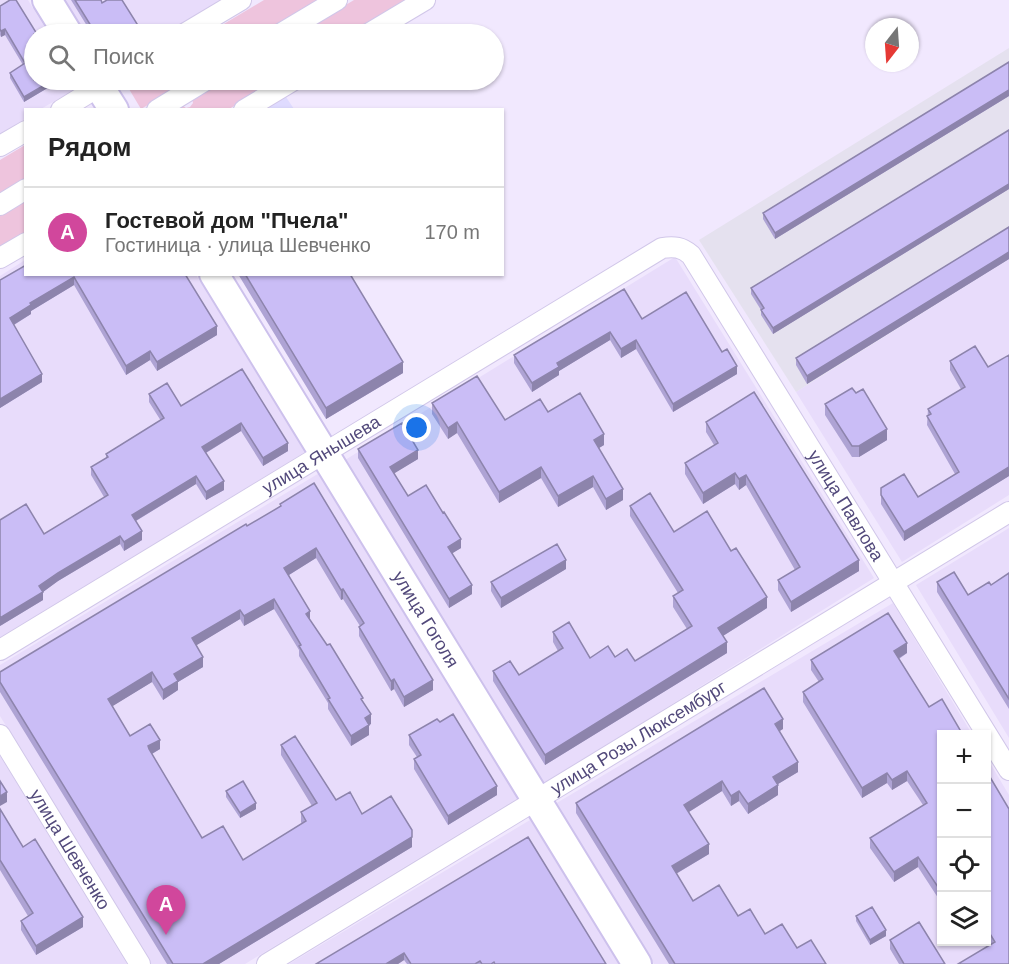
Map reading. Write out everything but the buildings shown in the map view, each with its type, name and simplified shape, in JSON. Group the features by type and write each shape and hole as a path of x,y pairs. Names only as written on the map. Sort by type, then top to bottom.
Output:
{"street":[{"path":"46,0 62,24"},
{"path":"201,24 241,0"},
{"path":"297,24 337,0"},
{"path":"384,24 424,0"},
{"path":"65,108 103,90"},
{"path":"160,108 190,90"},
{"path":"247,108 277,90"},
{"path":"0,146 24,132"},
{"path":"0,205 24,190"},
{"path":"0,258 24,244"},
{"name":"улица Янышева","path":"0,650 662,248 677,247"},
{"name":"улица Павлова","path":"677,247 691,255 1009,770"},
{"name":"улица Гоголя","path":"215,276 637,964"},
{"name":"улица Розы Люксембург","path":"267,964 1009,512"},
{"name":"улица Шевченко","path":"0,735 140,964"}],"shaded area":[{"path":"0,0 28,0 43,24 24,24 24,90 73,90 43,108 24,108 24,120 0,134"},
{"path":"61,0 221,0 181,24 76,24"},
{"path":"264,0 320,0 280,24 224,24"},
{"path":"354,0 409,0 369,24 314,24"},
{"path":"1009,48 1009,259 796,392 699,240"},
{"path":"130,90 173,90 143,108 140,108"},
{"path":"206,90 262,90 231,108 186,108 193,103 192,98"},
{"path":"286,97 293,108 268,108"},
{"path":"24,146 24,180 0,195 0,160"},
{"path":"24,201 24,234 0,249 0,215"},
{"path":"675,257 874,578 544,784 345,460"},
{"path":"1009,259 1009,495 902,562 796,392"},
{"path":"24,261 24,276 197,276 305,452 0,640 0,276"},
{"path":"321,472 518,798 245,964 151,964 0,716 0,665"},
{"path":"1009,528 1009,738 916,585"},
{"path":"893,603 970,730 937,730 937,946 991,946 991,765 1009,795 1009,964 654,964 555,804"},
{"path":"0,756 127,964 0,964"},
{"path":"530,820 620,964 289,964"}],"place":[{"name":"Гостевой дом \"Пчела\"","path":"166,935"}]}
